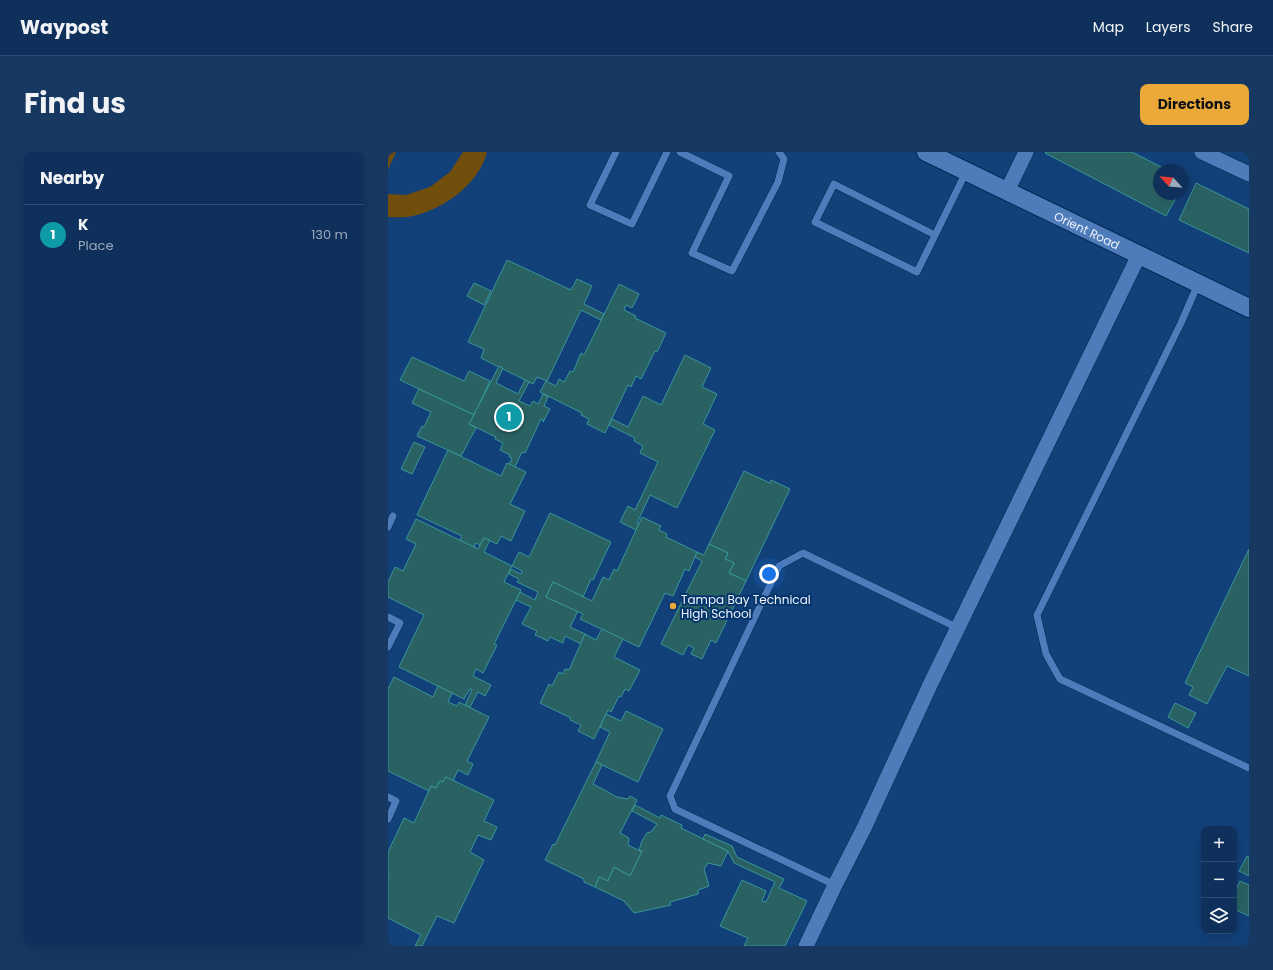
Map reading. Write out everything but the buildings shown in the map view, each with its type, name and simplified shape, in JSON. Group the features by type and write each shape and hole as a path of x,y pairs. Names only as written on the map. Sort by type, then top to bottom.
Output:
{"street":[{"name":"Orient Road","path":"926,152 1249,308"},
{"path":"1202,152 1249,174"},
{"path":"1007,191 1025,155"},
{"path":"806,946 864,828 930,685 1139,255"}],"lane":[{"path":"616,152 590,205 632,224 667,152"},
{"path":"680,152 729,176 692,253 732,272 778,182 784,159 779,152"},
{"path":"936,235 834,184 815,222 917,272 936,235 966,172"},
{"path":"1198,283 1177,330 1038,615 1046,654 1060,679 1249,768"},
{"path":"388,527 393,516"},
{"path":"835,885 675,810 670,796 779,566 803,553 958,628"},
{"path":"388,617 400,623 388,647"},
{"path":"388,797 396,801 388,819"}],"shaded area":[{"path":"388,152 396,152 388,169"},
{"path":"463,152 487,152 483,164 476,175 459,193 437,208 425,213 407,217 388,217 388,194 406,195 430,187 450,172"}],"place":[{"name":"K","path":"509,417"},
{"name":"Tampa Bay Technical High School","path":"673,606"}]}
